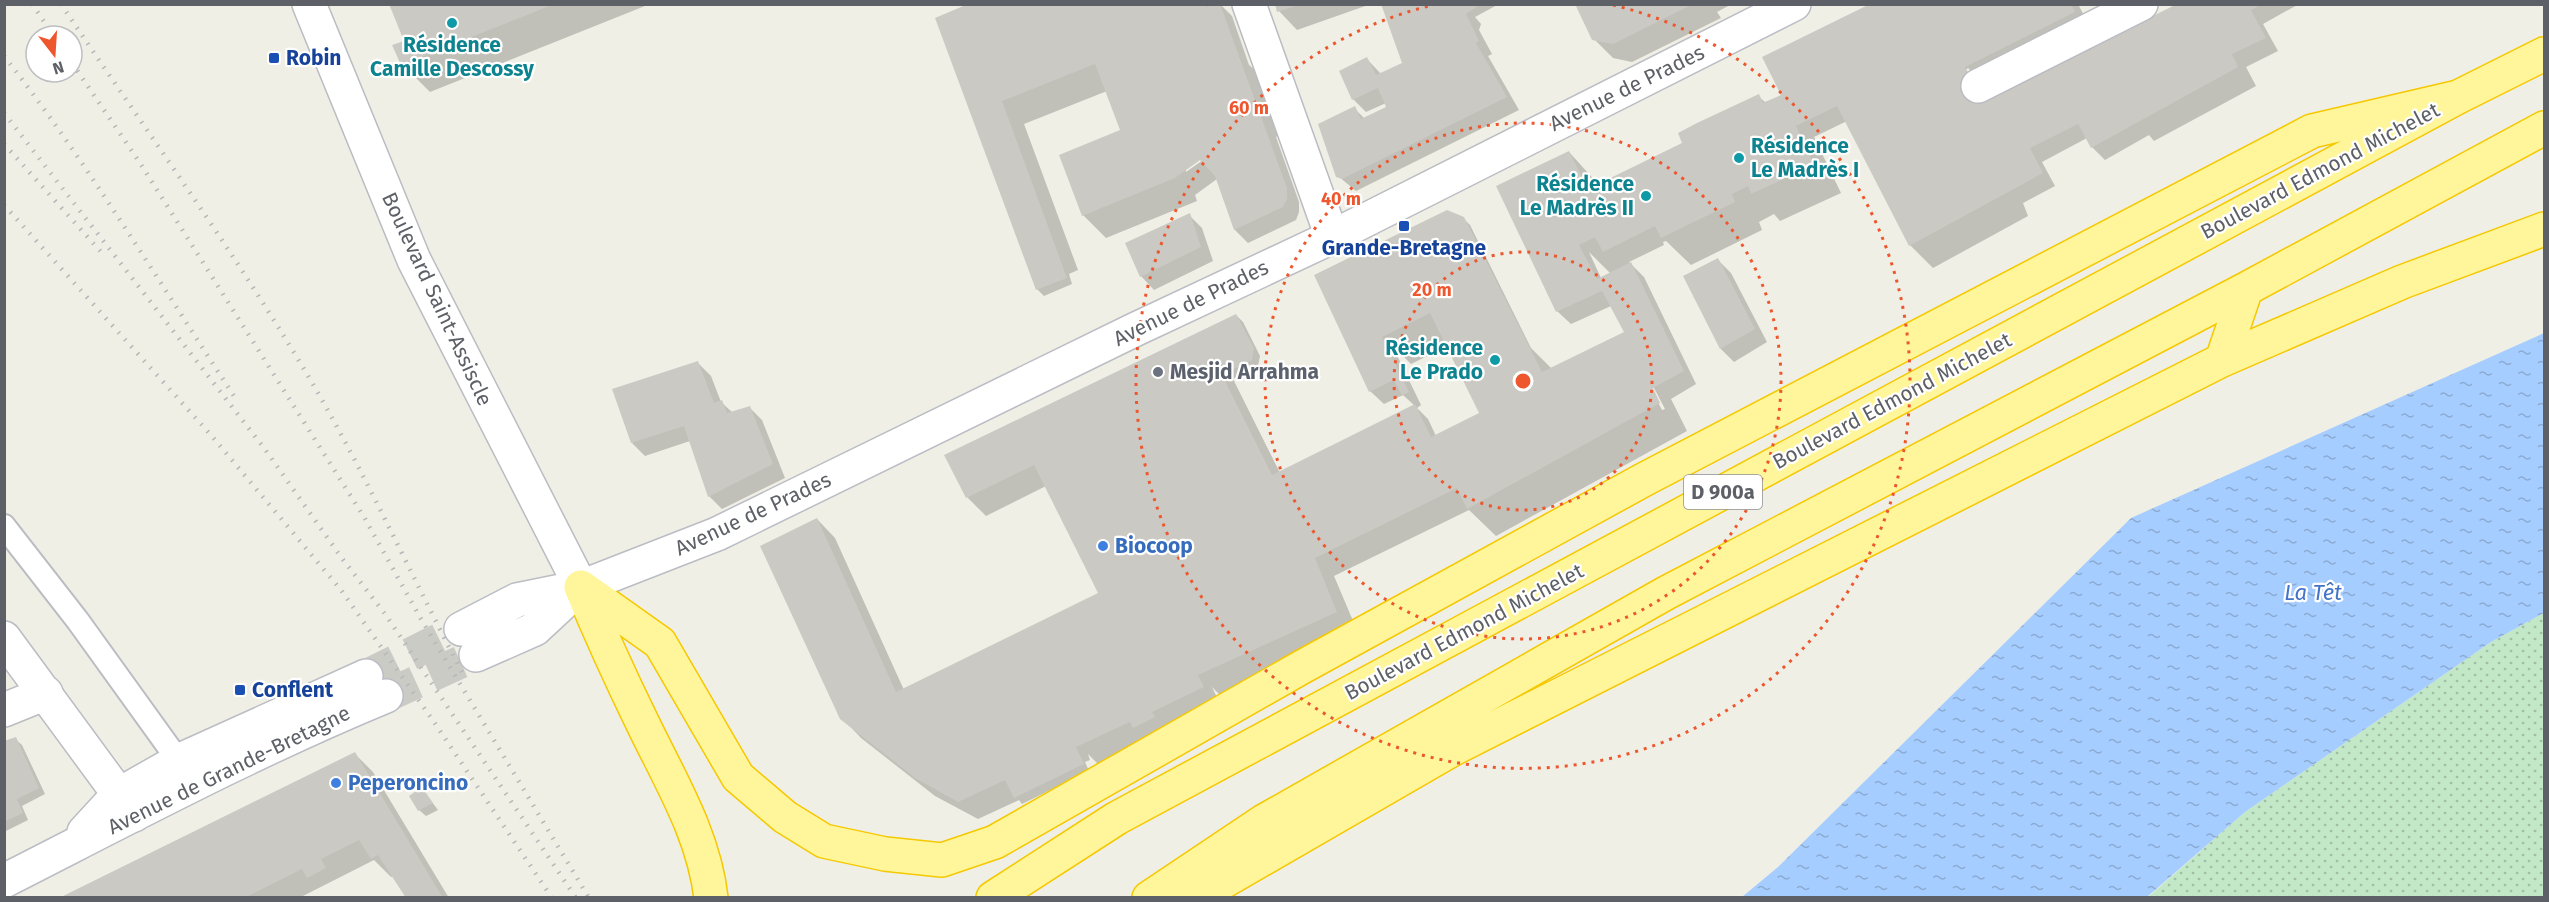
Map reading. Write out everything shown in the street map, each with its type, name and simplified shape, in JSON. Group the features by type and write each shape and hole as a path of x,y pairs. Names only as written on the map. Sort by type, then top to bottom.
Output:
{"highway":[{"name":"Boulevard Edmond Michelet","path":"993,897 1117,818 2458,97 2544,54"},
{"path":"581,587 660,644 738,777 785,817 824,841 885,854 942,860 995,842 1292,672 1645,479 2313,131 2458,97"},
{"name":"D 900a","path":"1149,897 1264,821 1666,593 2246,289 2544,128"},
{"path":"1195,897 1453,749 2223,360 2402,282 2544,229"},
{"path":"2223,360 2246,289"},
{"path":"581,587 616,670 687,813 707,868 711,897"}],"main road":[{"name":"Boulevard Saint-Assiscle","path":"309,4 414,260 581,587"},
{"path":"1249,4 1332,237"},
{"name":"Avenue de Prades","path":"581,587 717,534 1134,330 1332,237 1794,4"},
{"path":"1978,86 2100,13 2141,4"},
{"path":"468,642 535,629 581,587"},
{"path":"4,638 126,805"},
{"name":"Avenue de Grande-Bretagne","path":"4,881 72,845 126,805 187,773 376,686"},
{"path":"4,710 46,693"}],"lane":[{"path":"4,526 78,621 187,773"}],"green space":[{"path":"2544,613 2544,897 2147,898 2245,812 2491,642"}],"water":[{"name":"La Têt","path":"2544,333 2544,613 2491,642 2245,812 2147,897 1742,897 1778,867 2131,518"}],"building":[{"name":"Résidence Camille Descossy","path":"389,4 552,5 401,65 392,45 404,41"},
{"path":"968,4 1205,4 1206,7 1220,4 1287,188 1287,199 1283,207 1234,230 1215,176 1200,160 1175,178 1082,216 1059,155 1120,130 1095,64 1002,101 1067,278 1036,290 935,18"},
{"path":"1275,4 1298,4 1298,5 1277,12"},
{"path":"1381,4 1481,4 1466,14 1479,41 1476,43 1507,97 1342,179 1336,177 1318,124 1355,106 1361,119 1386,107 1378,88 1352,100 1339,71 1367,57 1376,75 1402,63"},
{"path":"1575,4 1693,4 1613,44 1592,40"},
{"path":"1870,4 2071,4 2075,12 1965,67 1977,104 2177,4 2262,4 2251,10 2266,38 2232,54 2238,67 2091,148 2078,124 2030,148 2043,173 1909,246 1837,106 1796,126 1814,165 1751,194 1748,186 1732,194 1735,202 1661,238 1655,226 1603,252 1595,237 1579,245 1597,279 1631,262 1684,371 1653,388 1660,403 1467,509 1457,488 1315,558 1337,612 1198,675 1204,687 1152,712 1155,717 1133,728 1130,722 1076,747 1084,764 1014,798 1005,780 958,802 915,778 840,719 760,546 817,518 896,692 1098,593 1034,465 966,498 944,455 1236,314 1254,348 1252,360 1222,375 1272,475 1415,404 1431,437 1479,413 1430,313 1382,337 1409,392 1402,396 1394,380 1369,392 1314,275 1447,210 1464,217 1542,372 1624,332 1602,291 1556,312 1496,186 1569,151 1588,189 1682,143 1678,133 1697,123 1759,94 1763,103 1781,95 1762,57"},
{"path":"1190,213 1201,247 1140,277 1125,243"},
{"path":"1718,258 1755,329 1720,349 1683,276"},
{"path":"698,361 714,403 722,400 727,413 750,406 773,464 708,497 684,426 631,443 612,389"},
{"path":"16,737 39,788 17,799 23,813 4,822 4,741"},
{"path":"355,752 443,898 406,898 378,855 371,859 359,840 321,859 326,868 307,878 302,869 244,898 59,898"},
{"path":"422,787 433,803 418,811 409,796"}],"tunnel":[{"path":"366,676 461,629"},
{"path":"386,696 476,655"}],"railway":[{"path":"32,4 46,24"},
{"path":"61,4 223,241 285,337 334,421 462,672"},
{"path":"4,56 96,183 238,402"},
{"path":"84,81 140,163 364,517 421,619 589,898"},
{"path":"4,113 264,448 341,557 385,614 576,898"},
{"path":"4,144 102,253"},
{"path":"4,205 210,434 341,590 434,722 552,898"}],"place":[{"name":"Résidence Camille Descossy","path":"452,23"},
{"name":"Robin","path":"274,58"},
{"name":"Résidence Le Madrès I","path":"1739,158"},
{"name":"Résidence Le Madrès II","path":"1646,196"},
{"name":"Grande-Bretagne","path":"1404,226"},
{"name":"Résidence Le Prado","path":"1495,360"},
{"name":"Mesjid Arrahma","path":"1158,372"},
{"name":"Biocoop","path":"1103,546"},
{"name":"Conflent","path":"240,690"},
{"name":"Peperoncino","path":"336,783"}]}
